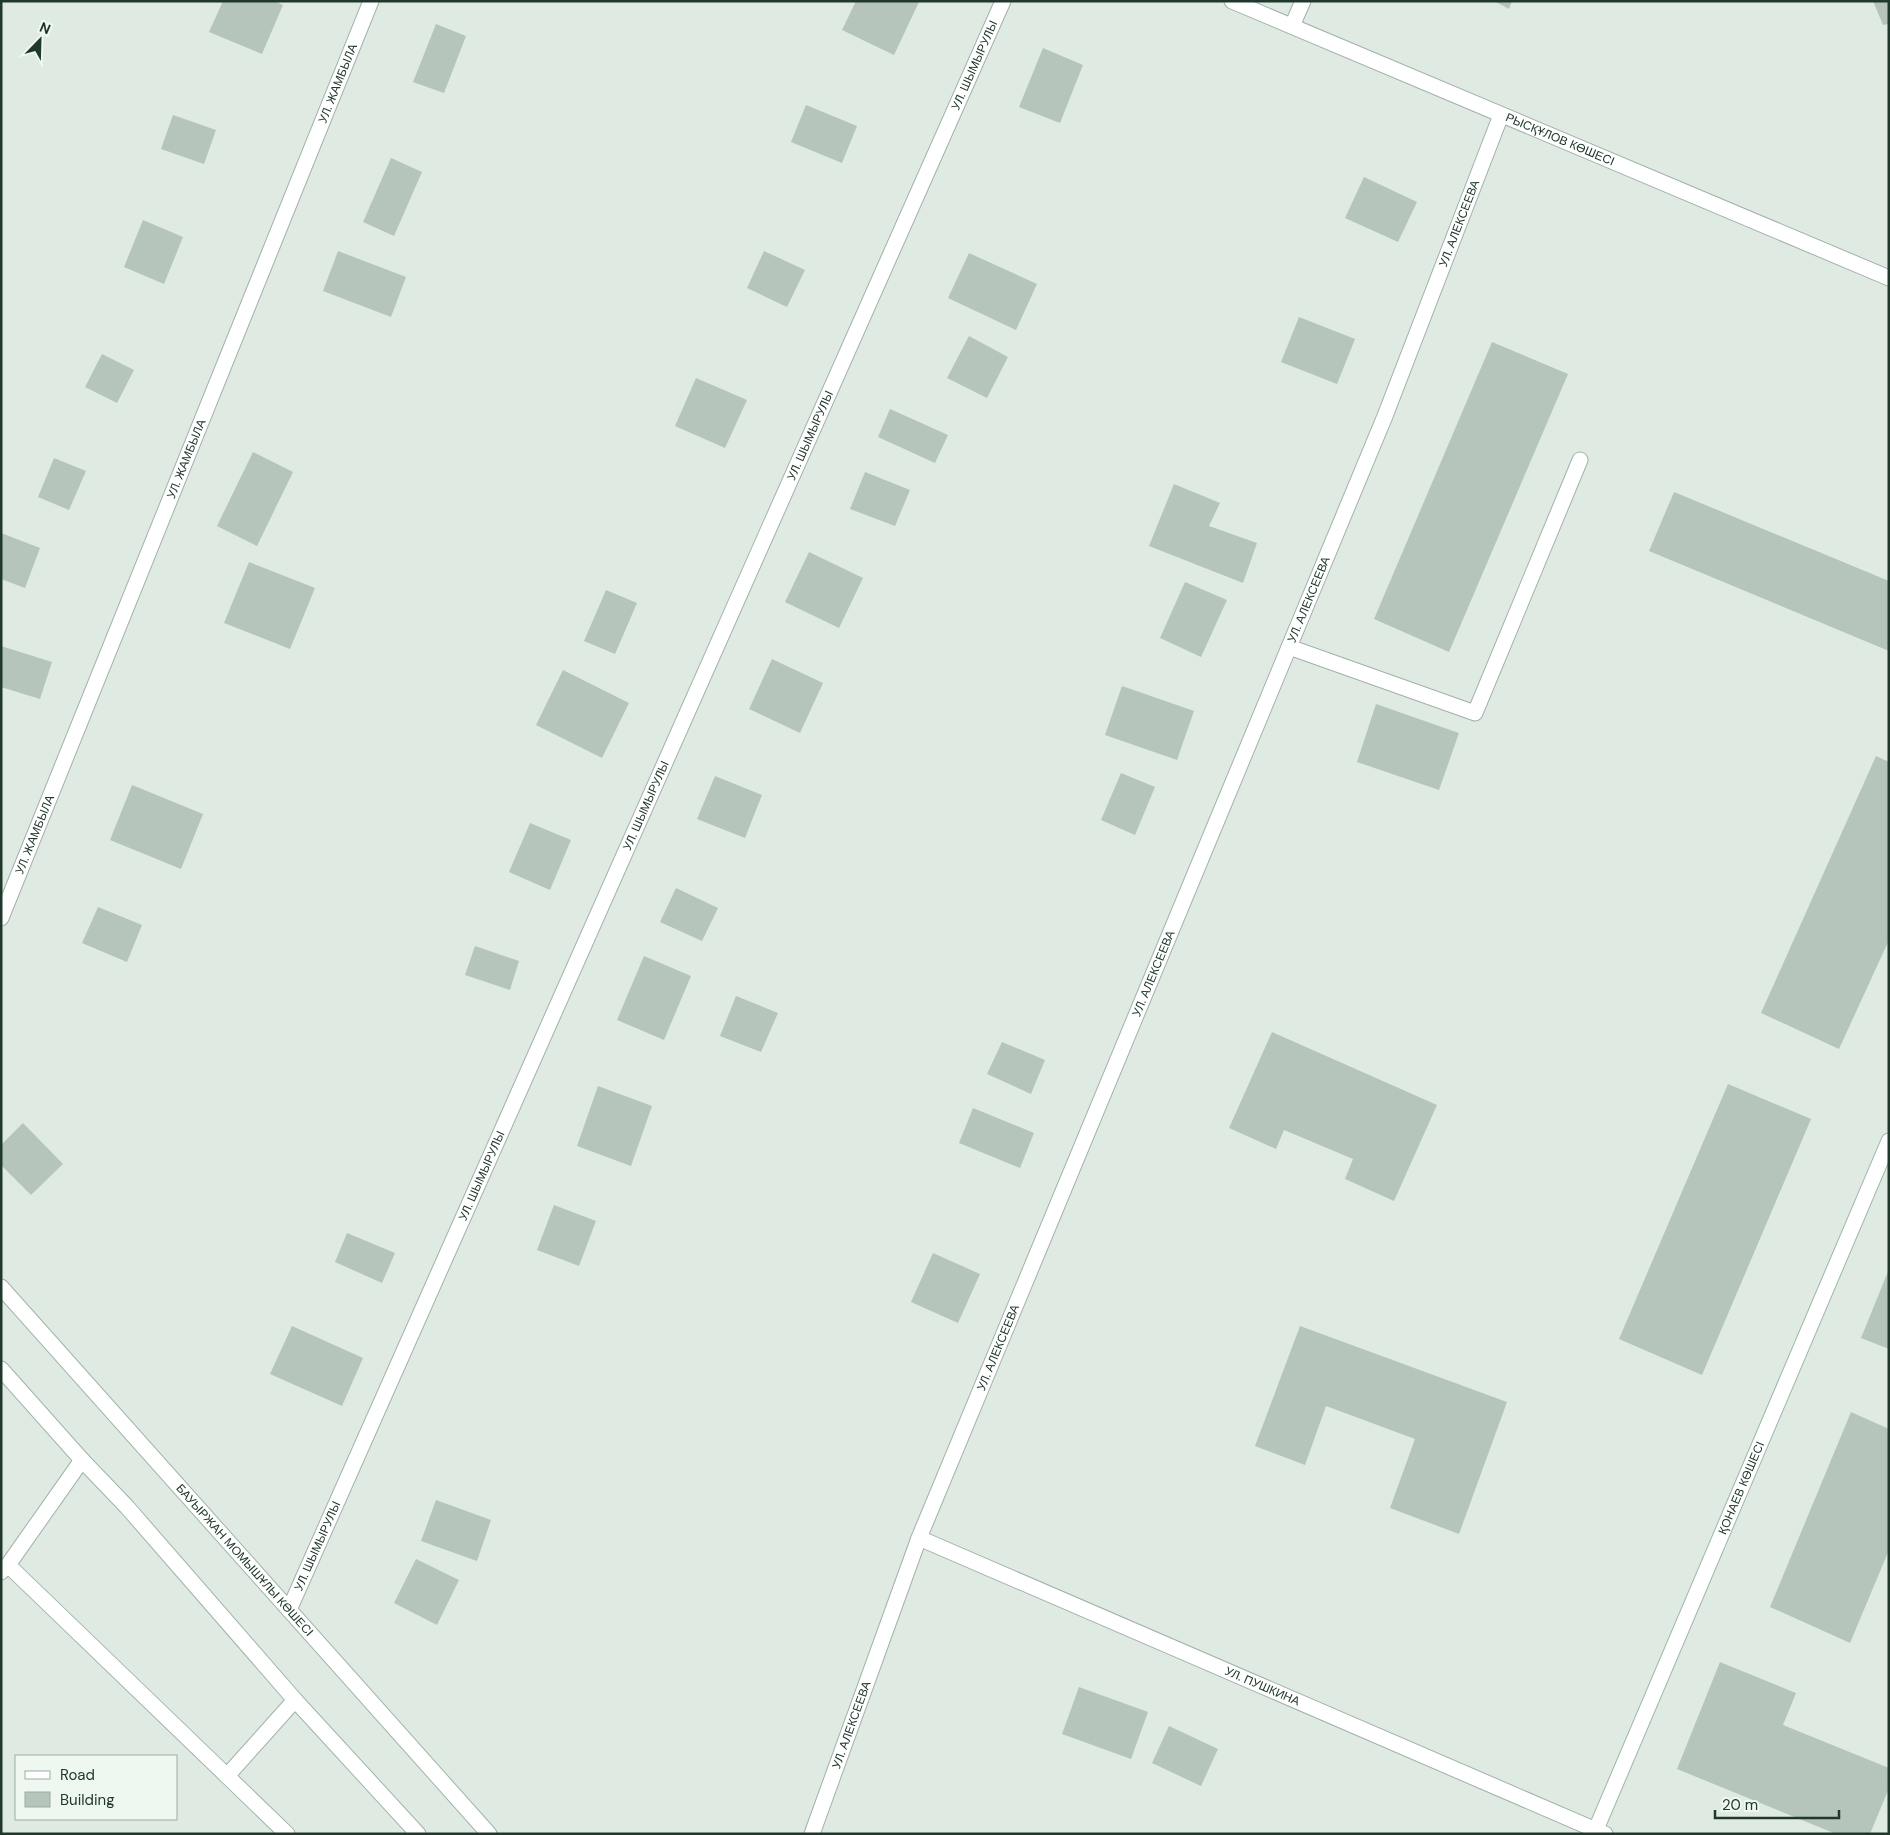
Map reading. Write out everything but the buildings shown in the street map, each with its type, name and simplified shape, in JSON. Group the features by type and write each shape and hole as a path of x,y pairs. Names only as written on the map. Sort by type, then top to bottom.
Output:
{"street":[{"name":"УЛ. ЖАМБЫЛА","path":"1,918 371,1"},
{"name":"УЛ. ШЫМЫРУЛЫ","path":"289,1610 1003,1"},
{"name":"РЫСҚҰЛОВ КӨШЕСІ","path":"1232,1 1889,278"},
{"path":"1292,26 1303,1"},
{"name":"УЛ. АЛЕКСЕЕВА","path":"812,1834 919,1538 1385,416 1501,115"},
{"path":"1289,647 1475,712 1580,460"},
{"name":"ҚОНАЕВ КӨШЕСІ","path":"1598,1832 1889,1141"},
{"name":"БАУЫРЖАН МОМЫШҰЛЫ КӨШЕСІ","path":"1,1287 489,1834"},
{"path":"1,1370 418,1834"},
{"path":"82,1460 5,1569 287,1834"},
{"name":"УЛ. ПУШКИНА","path":"919,1538 1598,1832"},
{"path":"227,1776 296,1700"}]}
